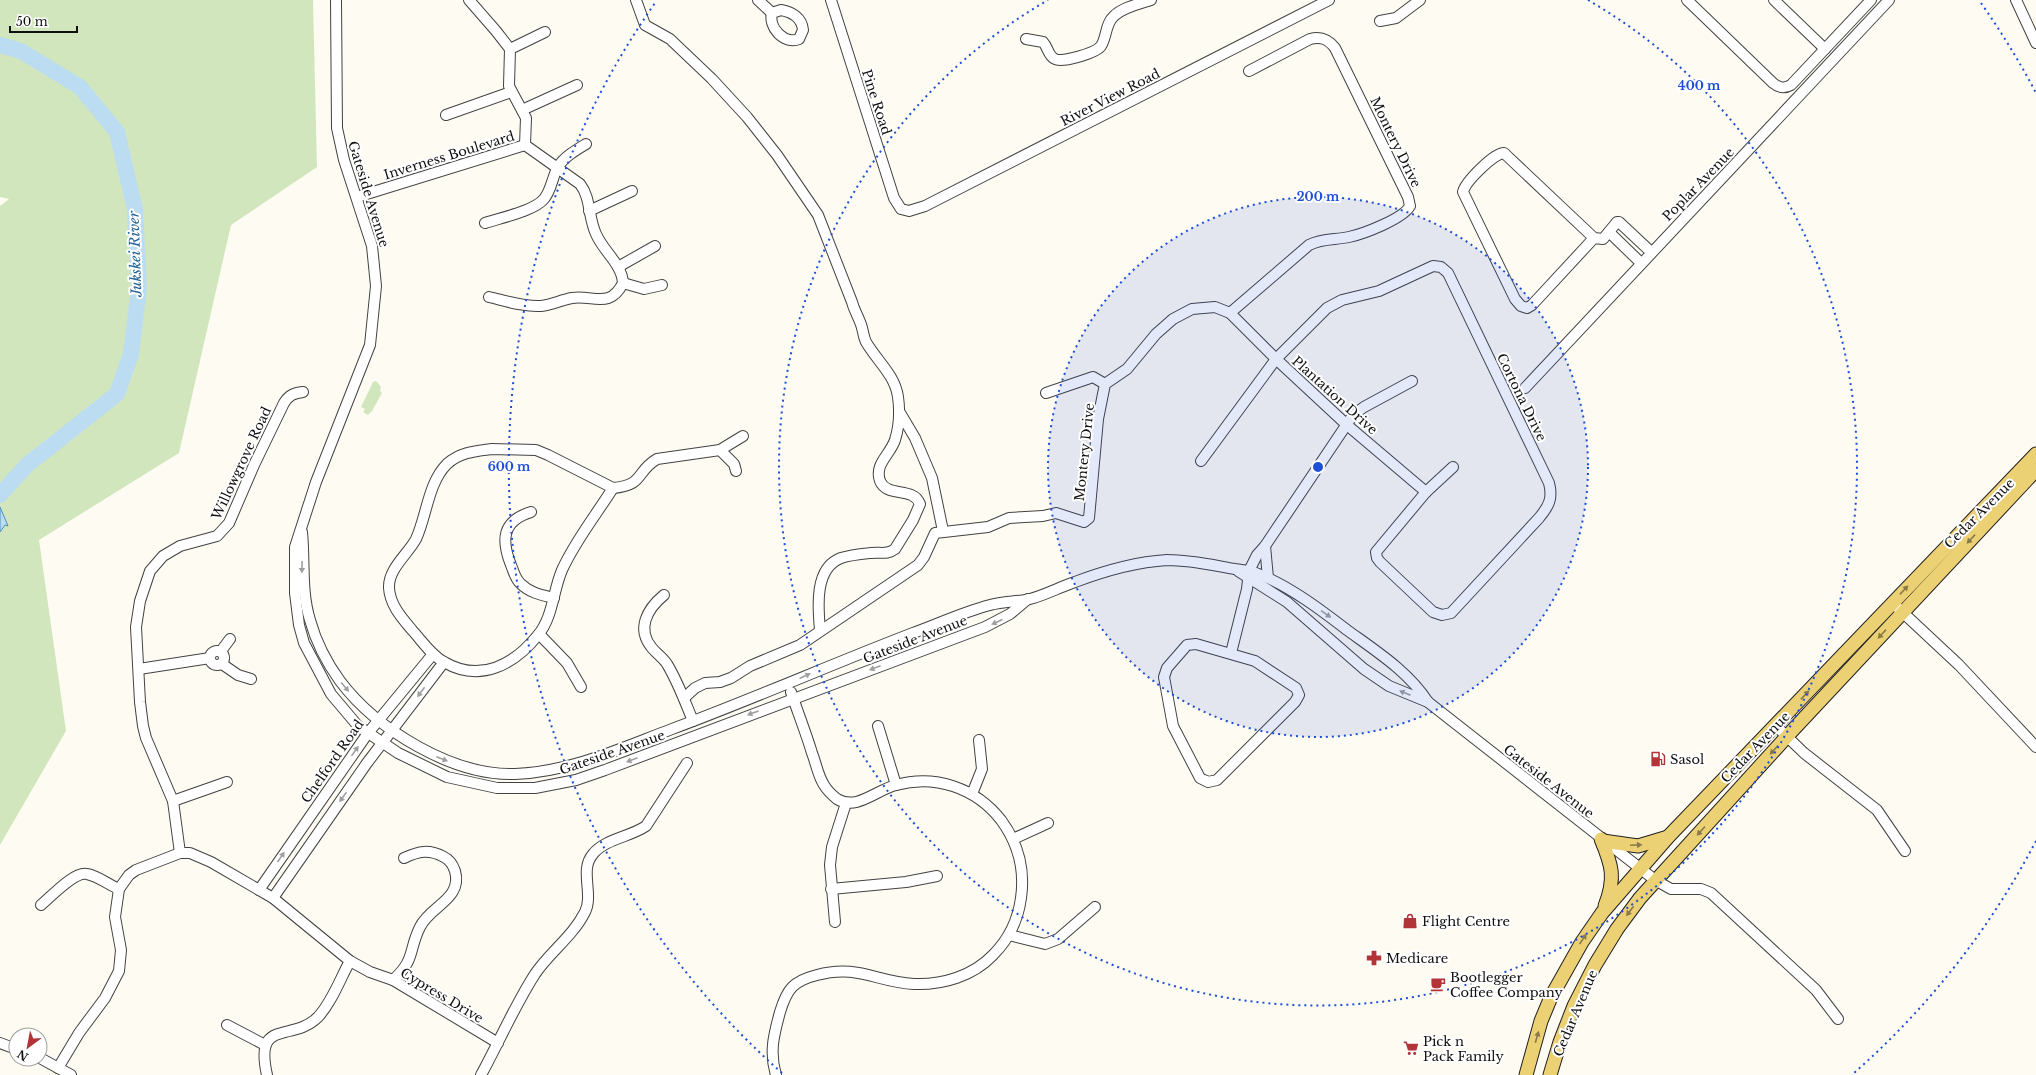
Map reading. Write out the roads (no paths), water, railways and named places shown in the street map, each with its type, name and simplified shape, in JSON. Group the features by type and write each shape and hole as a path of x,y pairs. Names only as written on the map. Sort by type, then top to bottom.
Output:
{"main road":[{"name":"Cedar Avenue","path":"1526,1075 1541,1021 1551,997 1578,948 1602,913 1668,837 1776,726 1952,540 2005,489 2036,454"},
{"name":"Cedar Avenue","path":"1550,1075 1560,1042 1574,1006 1595,965 1617,929 1655,880 1786,737 2036,470"},
{"path":"1602,840 1638,846 1668,837"},
{"path":"1602,840 1611,863 1612,873 1611,892 1602,913"}],"street":[{"name":"Gateside Avenue","path":"336,0 337,128 368,229 375,262 375,296 370,345 316,482 295,547 294,563 298,614 304,643 330,694 348,715 368,733 421,765 447,777 497,788 535,788 576,780 985,627 1010,614 1028,599"},
{"path":"469,0 496,31 510,50 508,81 511,92 522,110 527,124 525,145 580,184 585,190 596,235 602,246 618,267 623,283 616,294 602,300 572,298 542,306 530,306 489,297"},
{"path":"636,0 645,25 670,39 712,79 747,117 777,155 809,201 818,215 852,302 854,312 860,320 865,340 894,382 898,397 899,411 895,440 878,468 879,476 881,483 889,490 912,494 918,499 920,504 895,550 890,553 857,554 840,558 829,566 820,588 817,605 820,630"},
{"path":"758,0 772,13"},
{"name":"Pine Road","path":"831,0 894,198 901,209"},
{"path":"1026,39 1043,42 1052,57 1058,60 1092,52 1100,48 1112,18 1122,11 1151,0"},
{"name":"River View Road","path":"901,209 909,211 925,206 1329,0"},
{"path":"1380,21 1396,18 1420,0"},
{"path":"1687,0 1780,87 1785,88 1791,85 1825,49 1865,2"},
{"path":"1774,0 1825,49"},
{"name":"Poplar Avenue","path":"1526,388 1651,252 1889,0"},
{"path":"2016,0 2036,43"},
{"path":"510,50 545,32"},
{"name":"Montery Drive","path":"1230,313 1309,245 1323,240 1360,234 1402,215 1410,206 1408,197 1394,167 1335,48 1329,41 1323,38 1310,39 1249,71"},
{"path":"522,110 577,84"},
{"path":"446,115 511,92"},
{"path":"485,223 536,205 544,199 557,168 566,158 586,144"},
{"name":"Inverness Boulevard","path":"357,197 525,145"},
{"path":"1594,238 1532,305 1527,308 1521,306 1515,298 1463,192 1464,188 1468,181 1498,155 1504,153 1594,238 1603,239 1617,222 1620,222 1651,252"},
{"path":"589,211 632,192"},
{"path":"1609,232 1641,263"},
{"path":"618,267 655,246"},
{"name":"Cortona Drive","path":"1201,461 1276,359 1334,303 1379,291 1429,267 1437,266 1444,270 1549,483 1551,499 1539,518 1455,608 1450,613 1442,615 1433,612 1380,562 1376,555 1377,549 1426,492 1453,467"},
{"path":"623,283 644,289 662,285"},
{"path":"1046,393 1093,377 1105,384 1128,369 1156,334 1178,316 1192,309 1215,307 1230,313"},
{"name":"Plantation Drive","path":"1230,313 1276,359 1347,425 1426,492"},
{"path":"1231,653 1247,589 1248,574 1257,555 1265,546 1353,415 1360,409 1412,382"},
{"name":"Montery Drive","path":"943,531 988,527 1009,518 1022,516 1043,516 1056,513 1084,522 1089,518 1098,419 1105,384"},
{"name":"Willowgrove Road","path":"180,853 173,801 146,738 143,726 140,702 137,618 150,571 156,562 172,549 208,539 223,530 233,515 254,465 284,403 288,397 303,392"},
{"path":"684,698 695,688 705,683 720,682 731,678 744,668 800,644 879,593 918,565 924,557 935,533 943,531 932,478 915,438 899,411"},
{"path":"612,488 563,569 557,582 548,616 539,634 507,663 487,671 465,670 444,662 433,654 402,618 391,598 389,588 394,572 420,530 436,480 447,465 457,457 475,451 530,450 548,455 612,488 633,484 650,463 657,459 720,450 743,436"},
{"path":"720,450 734,464 736,470"},
{"path":"531,512 516,518 507,530 505,537 508,557 519,583 536,594 554,598"},
{"name":"Gateside Avenue","path":"301,528 303,592 316,636 339,680 379,719 393,730 425,751 456,764 476,770 512,774 550,770 585,761 693,721 788,684 837,662 977,609 1005,601 1028,599 1112,569 1151,562 1193,561 1237,569 1248,574 1287,602 1364,669 1389,686 1428,702"},
{"path":"1265,546 1268,578"},
{"name":"Gateside Avenue","path":"1248,574 1268,578 1301,597 1377,652 1415,685 1428,702 1640,870 1671,889 1701,889 1711,893 1816,990 1838,1019"},
{"path":"664,595 653,604 650,609 644,622 644,631 652,648 667,665 684,698 693,721"},
{"path":"1892,603 1959,665 2036,747"},
{"path":"539,634 566,663 581,687"},
{"path":"210,658 213,652 221,651 230,639"},
{"path":"1196,644 1231,653 1255,660 1296,688 1299,695 1295,702 1217,780 1208,782 1200,778 1173,726 1164,677 1167,668 1187,645 1196,644"},
{"path":"221,651 224,656 222,664"},
{"name":"Chelford Road","path":"259,890 368,733 433,654"},
{"path":"139,669 210,658"},
{"path":"210,658 214,665 222,664 238,675 251,679"},
{"path":"273,898 367,763 444,662"},
{"path":"776,1075 772,1058 773,1039 788,991 800,980 842,970 913,984 931,983 964,976 987,962 1010,935 1018,913 1022,889 1020,862 1013,839 994,812 972,794 961,788 943,783 926,782 896,785 854,803 846,803 836,798 822,784 788,684"},
{"path":"396,700 408,710"},
{"path":"878,726 896,785"},
{"path":"1776,726 1786,737 1877,810 1905,851"},
{"path":"972,794 982,769 979,740"},
{"path":"481,1075 535,974 578,923 585,912 589,895 587,866 592,854 606,844 640,831 646,826 687,764"},
{"path":"173,801 227,782"},
{"path":"835,922 830,865 832,847 846,803"},
{"path":"1013,839 1048,823"},
{"path":"393,980 402,972 410,960 423,921 449,898 456,882 454,866 447,858 427,851 416,852 404,858"},
{"path":"58,1068 75,1039 105,998 119,971 121,950 115,908 119,890 129,875 136,870 180,853 190,853 211,862 273,898 350,961 324,1008 317,1017 303,1026 275,1035 269,1039 265,1045 264,1059 268,1075"},
{"path":"41,905 65,884 80,874 90,875 119,890"},
{"path":"831,889 906,882 937,876"},
{"path":"1010,935 1046,944 1058,939 1095,907"},
{"name":"Cypress Drive","path":"350,961 370,972 393,980 498,1043"},
{"path":"227,1025 265,1045"},
{"path":"48,1062 71,1075"}],"water":[{"path":"0,507 8,526 5,525 0,532"}],"waterway":[{"name":"Jukskei River","path":"0,45 21,51 80,87 117,132 135,209 139,288 131,354 117,394 27,465 0,495"}],"place":[{"name":"Sasol","path":"1658,759"},
{"name":"Flight Centre","path":"1410,921"},
{"name":"Medicare","path":"1374,958"},
{"name":"Bootlegger Coffee Company","path":"1438,984"},
{"name":"Pick n Pack Family","path":"1411,1048"}]}
